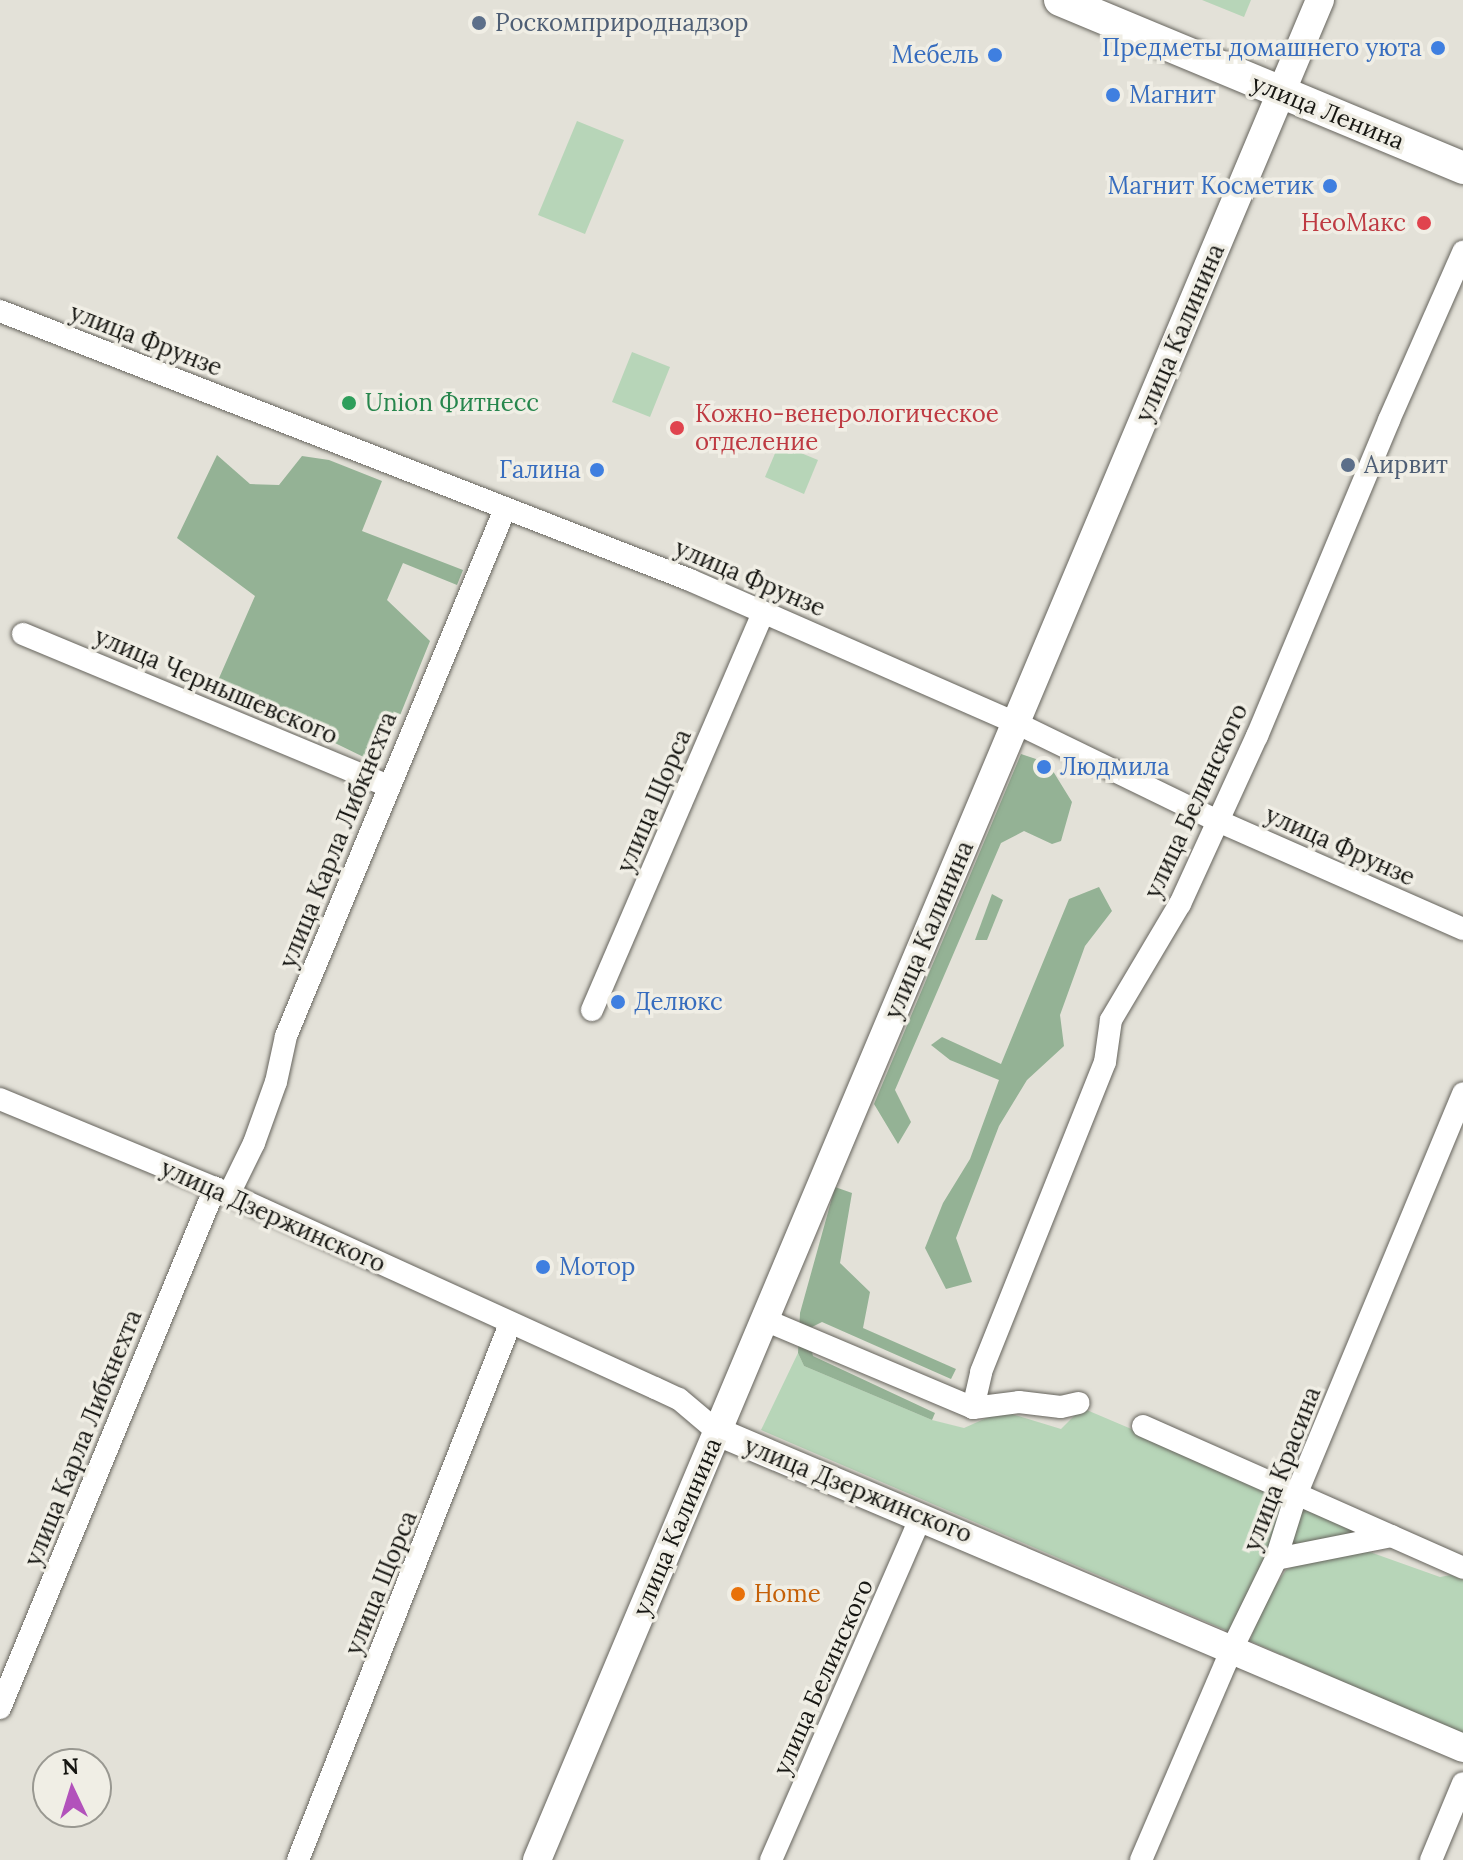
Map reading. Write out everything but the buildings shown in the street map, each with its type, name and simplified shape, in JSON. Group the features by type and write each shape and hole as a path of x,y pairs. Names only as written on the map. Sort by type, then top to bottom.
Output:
{"main road":[{"name":"улица Ленина","path":"1060,0 1463,168"}],"street":[{"name":"улица Калинина","path":"537,1860 1320,0"},
{"name":"улица Белинского","path":"973,1408 981,1372 1105,1062 1111,1020 1180,904 1257,736 1463,252"},
{"name":"улица Фрунзе","path":"0,311 615,549 1016,723 1216,820 1463,929"},
{"name":"улица Карла Либкнехта","path":"0,1708 222,1191 254,1143 276,1082 286,1036 505,509"},
{"name":"улица Щорса","path":"592,1010 763,613"},
{"name":"улица Чернышевского","path":"23,634 388,786"},
{"name":"улица Красина","path":"1141,1860 1232,1649 1276,1559 1296,1495 1463,1093"},
{"name":"улица Дзержинского","path":"0,1099 222,1191 679,1399 718,1432 1463,1748"},
{"path":"765,1320 973,1408 1019,1402 1061,1407 1079,1403"},
{"name":"улица Щорса","path":"298,1860 510,1324"},
{"path":"1143,1426 1463,1568"},
{"name":"улица Белинского","path":"771,1860 921,1516"},
{"path":"1276,1559 1392,1536"},
{"path":"1431,1860 1463,1783"}],"green space":[{"path":"1202,0 1251,0 1244,17"},
{"path":"577,121 624,140 585,234 538,215"},
{"path":"632,352 670,367 650,417 612,402"},
{"path":"779,444 818,460 804,494 765,477"},
{"path":"217,455 250,484 279,485 302,456 329,460 382,481 362,531 463,570 457,585 403,563 387,600 430,641 380,765 216,685 255,596 177,538"},
{"path":"1021,754 1048,763 1072,802 1061,841 1052,844 1024,831 1001,843 895,1090 911,1122 898,1144 874,1104"},
{"path":"1099,887 1112,911 1085,946 1060,1015 1064,1046 1027,1080 999,1126 956,1238 972,1282 946,1289 925,1248 943,1203 970,1159 999,1080 950,1060 931,1045 942,1037 1001,1064 1069,899"},
{"path":"992,894 1003,900 987,940 975,940"},
{"path":"835,1187 852,1193 840,1263 870,1292 863,1328 956,1369 951,1379 822,1322 806,1330 813,1356 935,1413 932,1420 804,1366 798,1353 800,1313"},
{"path":"798,1353 804,1366 932,1420 964,1428 1002,1411 1061,1429 1082,1408 1287,1495 1271,1545 1230,1632 761,1430"},
{"path":"1304,1500 1375,1532 1288,1546"},
{"path":"1367,1551 1440,1577 1451,1575 1463,1580 1463,1734 1250,1641 1263,1604 1286,1570 1316,1556"}],"place":[{"name":"Роскомприроднадзор","path":"479,23"},
{"name":"Предметы домашнего уюта","path":"1438,48"},
{"name":"Мебель","path":"995,55"},
{"name":"Магнит","path":"1113,95"},
{"name":"Магнит Косметик","path":"1330,186"},
{"name":"НеоМакс","path":"1424,223"},
{"name":"Union Фитнесс","path":"349,403"},
{"name":"Кожно-венерологическое отделение","path":"677,428"},
{"name":"Аирвит","path":"1348,465"},
{"name":"Галина","path":"597,470"},
{"name":"Людмила","path":"1044,767"},
{"name":"Делюкс","path":"618,1002"},
{"name":"Мотор","path":"543,1267"},
{"name":"Home","path":"738,1594"}]}
